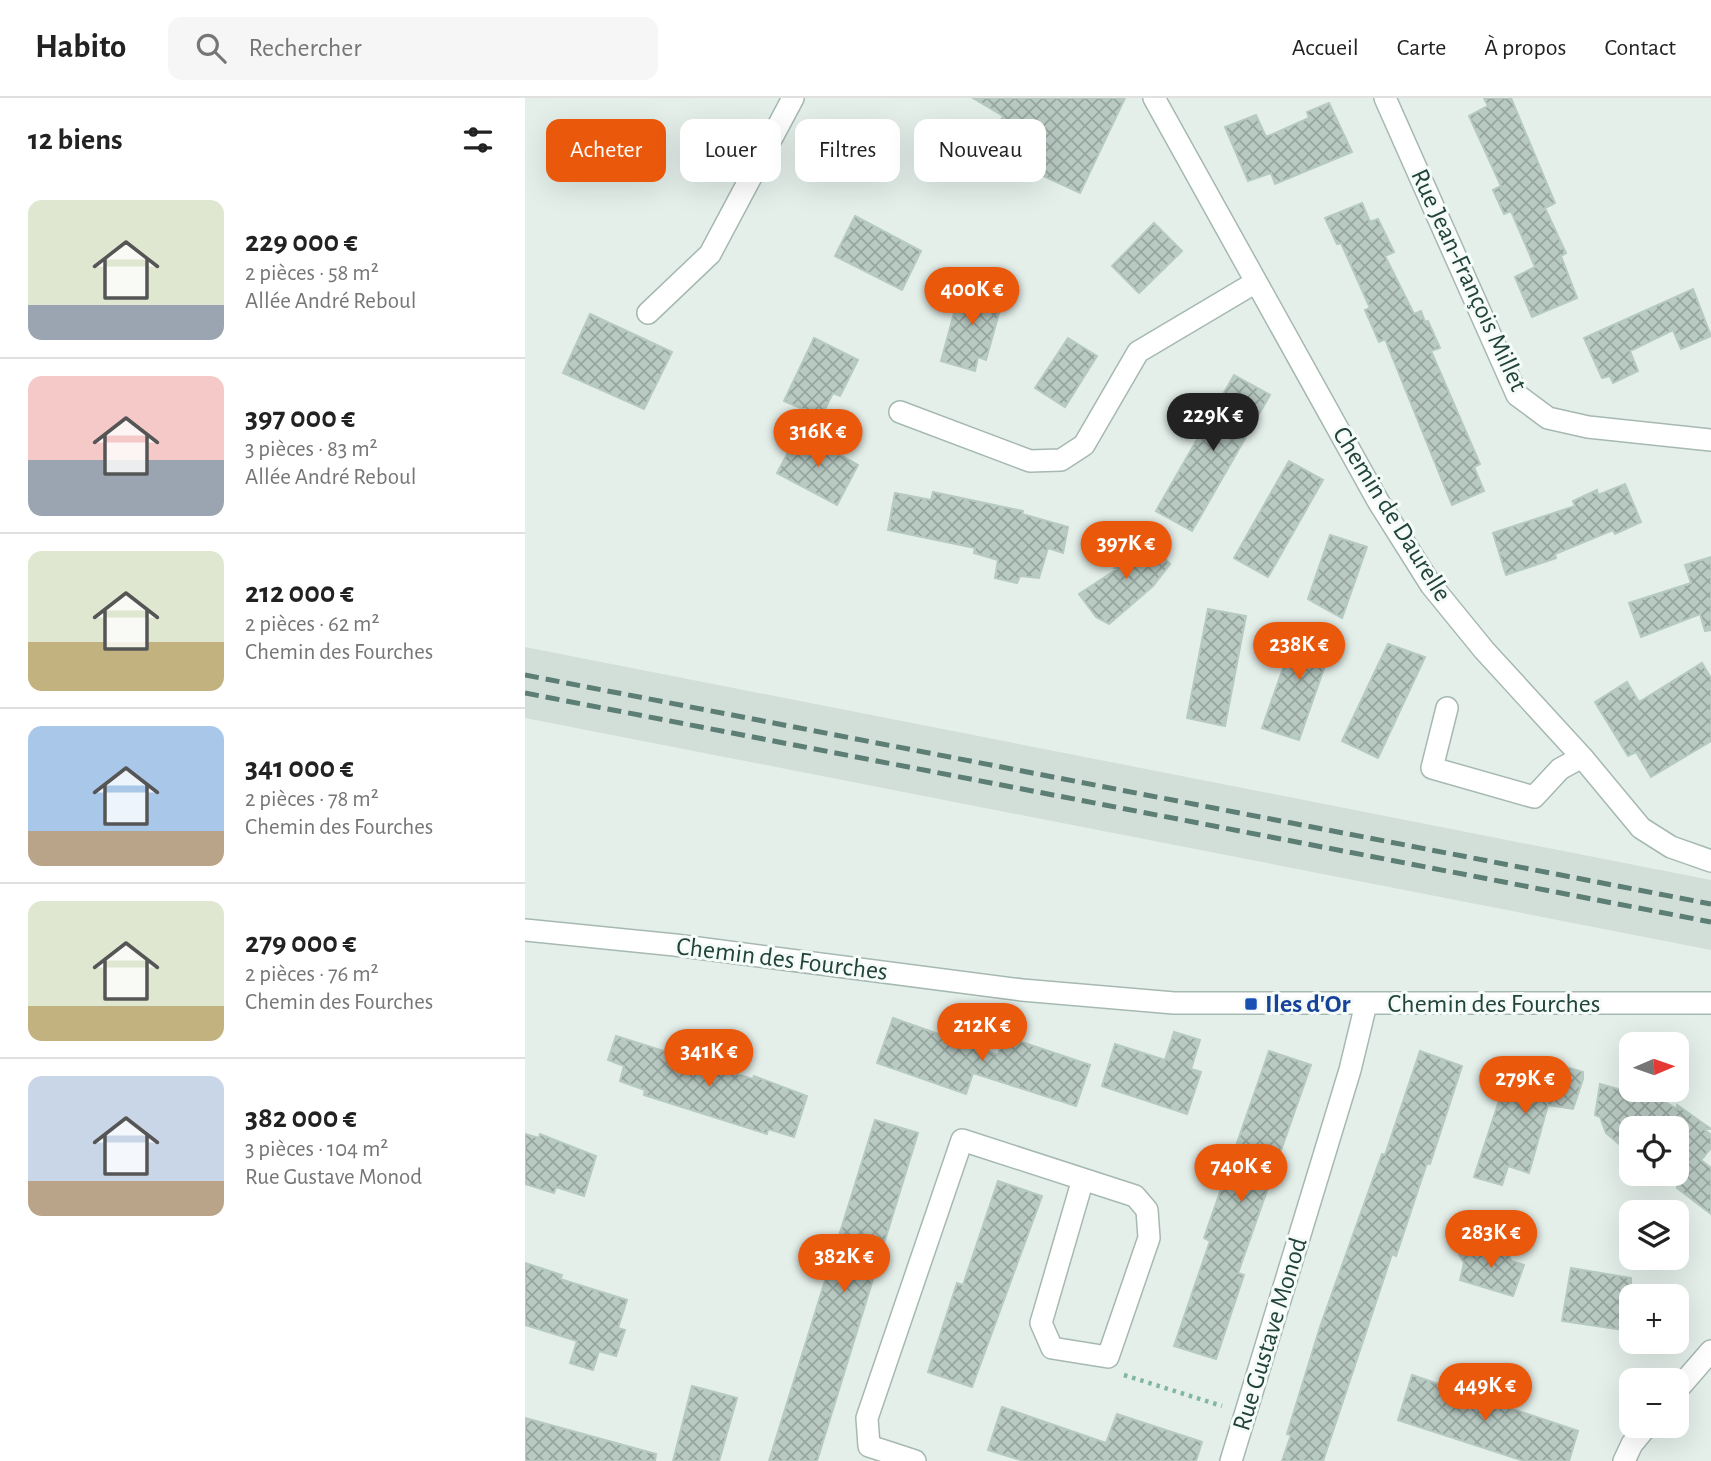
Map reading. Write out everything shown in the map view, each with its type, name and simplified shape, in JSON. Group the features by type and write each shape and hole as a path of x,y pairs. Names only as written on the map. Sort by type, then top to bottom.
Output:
{"street":[{"path":"648,313 710,254 793,98"},
{"name":"Chemin de Daurelle","path":"1154,98 1378,501 1431,585 1534,708 1582,757 1641,828 1671,847 1711,860"},
{"name":"Rue Jean-François Millet","path":"1385,98 1517,395 1548,418 1588,427 1711,440"},
{"path":"900,412 1030,461 1061,460 1084,445 1138,352 1256,282"},
{"path":"1447,708 1432,768 1534,797 1560,769 1582,757"},
{"name":"Chemin des Fourches","path":"525,930 661,943 1022,990 1174,1003 1711,1003"},
{"name":"Rue Gustave Monod","path":"1231,1461 1350,1070 1366,1004"},
{"path":"915,1461 867,1454 867,1418 962,1140 1083,1179 1135,1196 1147,1210 1149,1238 1108,1357 1052,1348 1041,1323 1083,1179"},
{"path":"1689,1376 1711,1351"},
{"path":"1624,1461 1637,1438"}],"path":[{"path":"1108,1357 1118,1373 1246,1413"}],"shaded area":[{"path":"525,647 1711,880 1711,950 525,718"}],"building":[{"path":"973,98 1125,98 1080,193 1046,177 1046,119 1002,119 1003,116"},
{"path":"1484,98 1511,98 1555,203 1545,208 1566,253 1561,256 1577,298 1532,317 1515,277 1535,267 1511,211 1504,214 1493,190 1501,186 1469,116 1488,106"},
{"path":"1329,103 1352,152 1275,184 1271,173 1248,181 1225,127 1256,115 1266,137 1309,118 1307,112"},
{"path":"1362,203 1370,222 1378,219 1394,252 1385,256 1414,314 1421,311 1425,322 1428,321 1440,348 1431,351 1480,464 1474,467 1484,491 1452,505 1385,339 1379,342 1365,310 1370,308 1341,243 1337,244 1325,218"},
{"path":"855,216 921,251 902,290 835,256"},
{"path":"1154,223 1182,251 1139,293 1112,266"},
{"path":"962,284 1004,295 986,360 978,357 975,371 941,361"},
{"path":"1693,289 1711,336 1681,349 1673,330 1630,351 1638,371 1613,383 1610,376 1602,378 1584,338"},
{"path":"590,314 672,352 644,409 563,373"},
{"path":"814,338 858,360 840,396 833,393 821,417 784,401"},
{"path":"1068,338 1097,356 1065,407 1035,388"},
{"path":"1234,375 1270,395 1192,531 1156,511"},
{"path":"799,432 858,465 837,505 777,473"},
{"path":"1289,461 1323,480 1268,577 1234,558"},
{"path":"1625,484 1641,522 1615,534 1613,530 1555,554 1556,558 1506,575 1493,533 1575,506 1573,501 1597,490 1598,495"},
{"path":"933,492 1023,511 1022,514 1068,527 1063,553 1048,548 1039,578 1020,576 1017,583 995,578 998,560 974,553 975,548 888,530 895,493 931,500"},
{"path":"1143,534 1170,564 1153,586 1109,624 1096,617 1079,594 1117,569 1114,568"},
{"path":"1330,535 1367,547 1342,618 1308,599"},
{"path":"1711,557 1711,630 1705,631 1700,614 1641,637 1629,603 1691,583 1685,565"},
{"path":"1208,609 1246,616 1225,726 1187,718"},
{"path":"1298,626 1336,634 1299,740 1262,728"},
{"path":"1388,644 1425,657 1378,758 1342,741"},
{"path":"1702,663 1711,678 1711,741 1651,777 1636,752 1628,756 1595,702 1627,682 1639,702"},
{"path":"893,1018 998,1055 1004,1036 1090,1065 1076,1106 973,1073 966,1094 877,1063"},
{"path":"1174,1032 1200,1040 1191,1069 1201,1072 1187,1114 1102,1086 1115,1044 1165,1060"},
{"path":"616,1036 673,1054 673,1051 701,1059 700,1063 753,1079 754,1076 807,1096 794,1137 768,1129 767,1134 644,1095 645,1090 620,1081 624,1066 608,1060"},
{"path":"1269,1051 1311,1065 1238,1273 1244,1275 1216,1359 1174,1346 1210,1241 1204,1238"},
{"path":"1420,1051 1462,1066 1430,1164 1427,1163 1396,1256 1392,1254 1323,1461 1282,1461 1291,1435 1287,1434 1320,1327 1382,1154 1385,1155"},
{"path":"1513,1058 1543,1067 1545,1061 1583,1072 1583,1079 1573,1109 1548,1105 1529,1173 1508,1166 1502,1185 1474,1177"},
{"path":"1600,1084 1619,1089 1619,1102 1665,1102 1677,1109 1677,1105 1711,1129 1704,1129 1711,1135 1711,1148 1701,1160 1711,1168 1711,1214 1677,1188 1689,1186 1689,1116 1619,1116 1619,1144 1606,1133 1600,1117 1595,1115"},
{"path":"875,1120 918,1133 817,1461 769,1461"},
{"path":"525,1134 539,1138 540,1134 596,1156 584,1196 556,1187 554,1193 525,1184"},
{"path":"998,1181 1042,1196 972,1387 928,1372 957,1283 963,1285"},
{"path":"1482,1243 1488,1259 1508,1250 1511,1261 1524,1265 1513,1296 1460,1280 1464,1263 1459,1254"},
{"path":"525,1263 562,1275 560,1279 627,1300 618,1328 625,1330 616,1356 599,1351 593,1370 570,1363 577,1341 525,1325"},
{"path":"1571,1268 1631,1278 1631,1284 1619,1284 1619,1329 1562,1321"},
{"path":"1412,1375 1578,1431 1569,1461 1524,1461 1398,1420"},
{"path":"692,1386 737,1398 719,1461 673,1461"},
{"path":"1002,1407 1106,1443 1117,1414 1202,1442 1196,1461 1024,1461 988,1450"},
{"path":"525,1418 656,1454 655,1461 525,1461"}],"railway":[{"path":"525,675 1711,904"},
{"path":"525,693 1711,922"}],"place":[{"name":"Iles d'Or","path":"1251,1004"}]}
